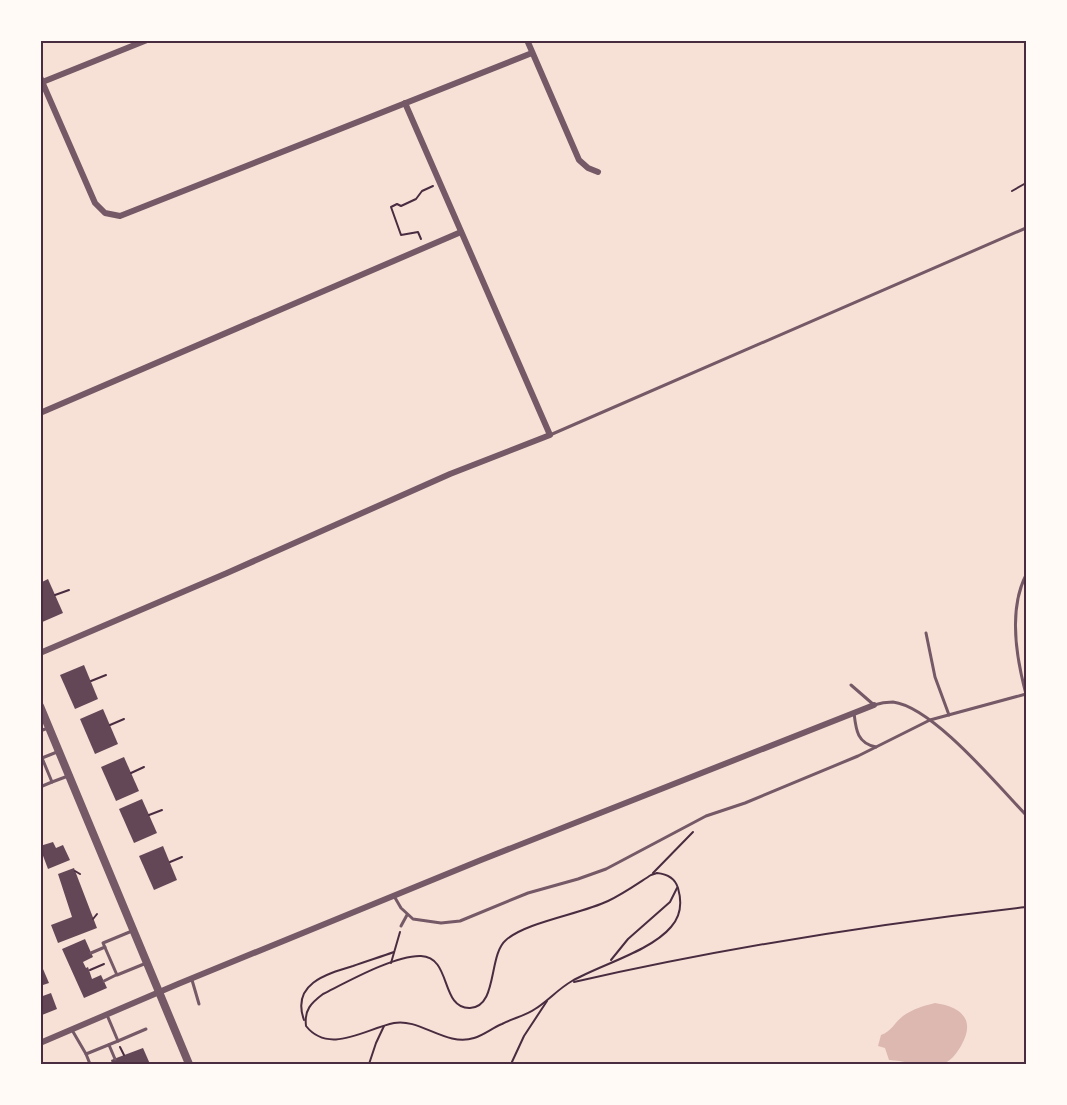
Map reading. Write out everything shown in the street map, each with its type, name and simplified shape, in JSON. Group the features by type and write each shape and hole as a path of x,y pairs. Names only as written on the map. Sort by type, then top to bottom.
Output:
{"street":[{"path":"147,40 41,81 95,203 105,213 116,217 130,214 532,53"},
{"path":"527,40 579,160 588,168 598,172"},
{"path":"40,653 440,478 550,435 405,103"},
{"path":"40,413 461,232"},
{"path":"40,1043 481,860 874,705"},
{"path":"40,706 45,729 59,751 189,1065"}],"lane":[{"path":"550,435 1026,228"},
{"path":"394,896 407,915 422,921 441,923 460,921 528,892 606,869 706,816 745,803 876,747 930,720 1026,694 1018,666 1016,642 1019,596 1026,575"},
{"path":"926,633 935,677 949,715"},
{"path":"851,685 874,705 891,702 899,704 930,720 946,733 1026,815"},
{"path":"854,713 858,737 864,743 876,747"},
{"path":"52,782 42,758 59,751"},
{"path":"40,768 45,766"},
{"path":"40,787 69,776"},
{"path":"401,926 407,915"},
{"path":"117,975 104,943 134,930"},
{"path":"91,953 105,947"},
{"path":"104,981 147,962"},
{"path":"191,979 200,1004"},
{"path":"107,1016 118,1041"},
{"path":"86,1054 146,1029"},
{"path":"72,1030 90,1065"},
{"path":"109,1045 115,1059"}],"path":[{"path":"421,239 417,232 401,235 391,207 397,204 401,207 416,199 422,190 440,183"},
{"path":"1012,191 1026,183"},
{"path":"55,595 69,590"},
{"path":"90,681 106,675"},
{"path":"110,725 124,719"},
{"path":"131,772 144,767"},
{"path":"149,815 162,810"},
{"path":"306,1026 305,1013 309,1006 323,994 391,963 419,956 432,960 442,972 450,993 458,1004 470,1008 477,1007 486,999 497,952 506,939 528,928 608,901 651,875 706,816"},
{"path":"170,862 182,857"},
{"path":"75,871 80,874"},
{"path":"394,952 325,975 313,982 306,990 301,1002 301,1011 306,1026 320,1038 328,1041 339,1040 397,1022 409,1023 456,1040 476,1038 537,1008 569,983 645,946 673,926 680,908 678,888 672,878 664,874 651,875"},
{"path":"609,963 628,939 670,902 678,888"},
{"path":"569,983 646,965 859,929 1026,907"},
{"path":"93,919 97,914"},
{"path":"391,963 401,926"},
{"path":"90,970 111,961"},
{"path":"511,1065 534,1018 550,996"},
{"path":"369,1065 384,1026"}],"shaded area":[{"path":"935,1003 953,1008 964,1016 967,1029 955,1055 947,1062 934,1065 889,1060 885,1048 878,1046 881,1035 888,1032 900,1018 918,1008"}],"building":[{"path":"48,579 63,613 40,623 40,583"},
{"path":"84,665 98,699 75,709 60,675"},
{"path":"103,709 118,744 95,754 80,719"},
{"path":"124,757 139,791 116,801 101,767"},
{"path":"142,799 157,833 134,843 119,809"},
{"path":"53,842 56,848 63,845 70,860 48,869 40,853 40,846"},
{"path":"163,846 177,880 154,890 139,856"},
{"path":"74,868 97,928 58,943 51,925 72,917 58,874"},
{"path":"85,939 93,957 83,962 86,968 88,967 92,979 101,975 107,988 84,998 62,949"},
{"path":"40,962 49,983 40,986"},
{"path":"51,993 57,1009 42,1015 40,997"},
{"path":"143,1048 150,1064 112,1064 111,1060"}]}
